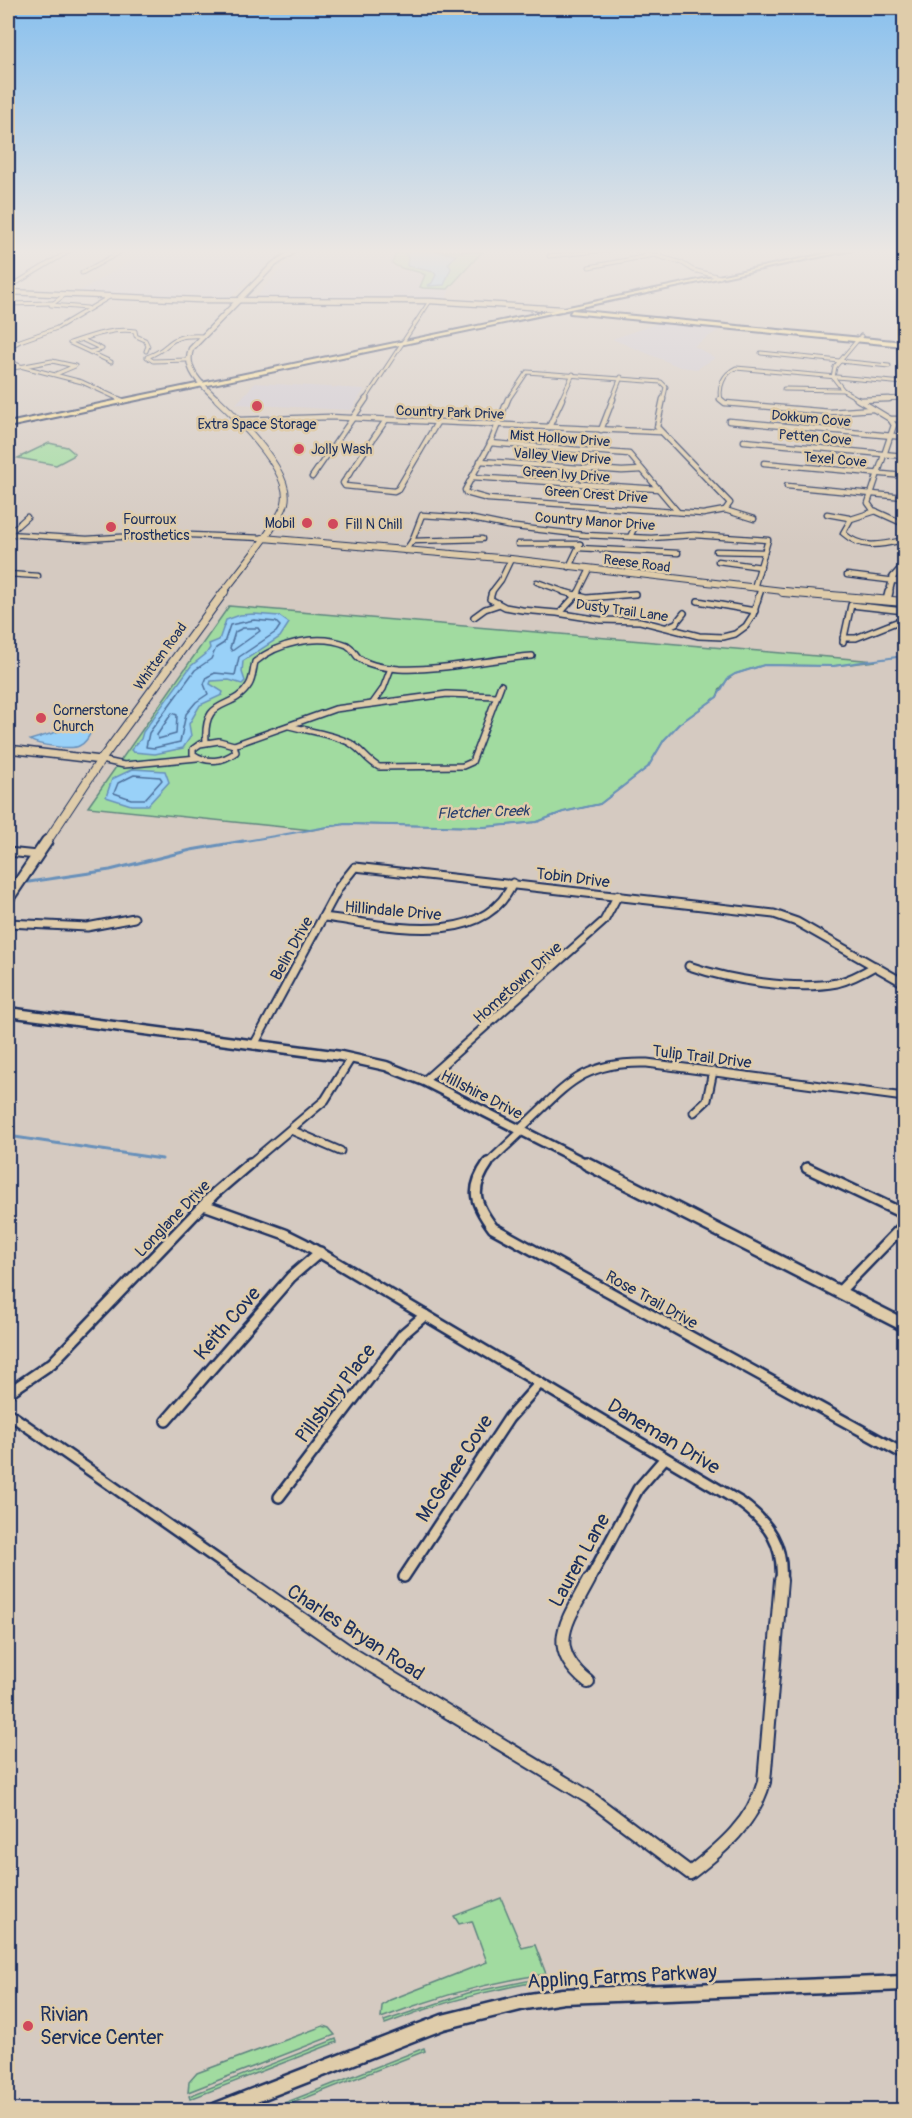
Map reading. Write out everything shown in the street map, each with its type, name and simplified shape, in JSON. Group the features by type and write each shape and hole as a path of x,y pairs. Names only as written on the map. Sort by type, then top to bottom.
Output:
{"main road":[{"path":"191,349 188,360 190,367 239,420"},
{"path":"8,425 366,349"},
{"name":"Whitten Road","path":"8,899 101,760 263,538 286,502 284,486 279,474 239,420"},
{"name":"Reese Road","path":"263,538 511,560 887,602 904,600"}],"street":[{"path":"81,349 111,362"},
{"path":"89,352 102,349"},
{"path":"148,349 147,357 153,361 188,360"},
{"path":"147,353 161,352 162,349"},
{"path":"312,477 400,349"},
{"path":"849,349 834,368 833,376 843,390 890,418 904,419"},
{"path":"761,353 889,366"},
{"path":"8,360 20,366 82,382 123,401"},
{"path":"8,369 55,361 75,366 54,375"},
{"path":"873,409 826,412 722,402 722,379 736,368 904,383"},
{"path":"472,477 520,379 527,372 661,381 666,387 657,427 660,432 728,499 730,503 725,510 754,519"},
{"path":"549,428 573,374"},
{"path":"601,430 621,377"},
{"path":"784,390 843,390"},
{"path":"859,400 904,398"},
{"name":"Country Park Drive","path":"239,420 303,416 660,432"},
{"path":"890,418 894,425 868,504 876,511 904,524"},
{"path":"386,420 343,483 345,486 356,489 394,491 398,489 438,421"},
{"name":"Dokkum Cove","path":"729,421 904,437"},
{"name":"Petten Cove","path":"744,441 904,456"},
{"name":"Mist Hollow Drive","path":"490,443 628,453 642,470"},
{"name":"Valley View Drive","path":"480,461 622,471 642,470"},
{"name":"Texel Cove","path":"764,463 904,476"},
{"path":"642,470 677,512"},
{"name":"Green Crest Drive","path":"472,477 465,490 466,493 488,499 703,514 725,510"},
{"name":"Green Ivy Drive","path":"472,477 659,489"},
{"path":"787,486 904,497"},
{"path":"827,513 849,518 876,511"},
{"name":"Country Manor Drive","path":"412,541 422,515 468,518 507,526 584,535 667,538 694,535 768,540 765,552"},
{"path":"8,534 27,517"},
{"path":"849,518 843,533 859,547 904,540"},
{"path":"630,537 636,524"},
{"name":"Reese Road","path":"8,534 87,539 167,534 263,538"},
{"path":"569,567 584,535"},
{"path":"406,550 412,541 482,539"},
{"path":"518,543 678,553"},
{"path":"698,601 755,611 760,567 765,552 716,551"},
{"path":"497,605 490,599 490,594 501,580 511,560"},
{"path":"718,561 760,567"},
{"path":"887,602 891,580 904,565"},
{"path":"560,613 577,596 590,569"},
{"path":"8,573 38,576"},
{"path":"847,575 904,582"},
{"path":"537,582 587,598 635,594"},
{"path":"904,610 887,602 850,605 843,640 856,638 904,619"},
{"path":"474,617 485,609 497,605"},
{"name":"Dusty Trail Lane","path":"497,605 605,621 639,621 689,633 717,636 732,635 742,631 755,611"},
{"path":"667,627 676,623 684,613"},
{"path":"206,742 204,728 211,711 247,688 253,678 255,662 279,648 315,642 338,643 353,648 358,652 359,658 366,662 391,668 442,667 487,658 532,656"},
{"path":"373,703 383,689 391,668"},
{"path":"289,726 348,742 366,754 370,762 379,767 463,766 472,762 501,685"},
{"path":"194,755 195,746 206,742 225,742 234,746 335,709 447,694 496,696"},
{"path":"8,749 117,762 124,765 194,755 214,761 228,758 236,752 234,746"},
{"path":"8,852 37,855"},
{"name":"Tobin Drive","path":"355,867 618,895 759,912 788,918 904,983"},
{"name":"Belin Drive","path":"254,1045 346,876 355,867"},
{"name":"Hillindale Drive","path":"324,917 427,929 459,927 486,914 508,894 513,883"},
{"name":"Hometown Drive","path":"424,1081 600,925 612,911 618,895"},
{"path":"8,923 73,929 102,927 134,918"},
{"path":"689,966 714,974 813,985 850,979 874,966"},
{"name":"Hillshire Drive","path":"8,1012 351,1058 386,1066 424,1081 904,1324"},
{"name":"Longlane Drive","path":"8,1393 52,1364 220,1189 329,1096 351,1058"},
{"name":"Tulip Trail Drive","path":"521,1131 576,1077 601,1065 640,1062 904,1097"},
{"path":"694,1112 708,1100 713,1071"},
{"path":"291,1130 340,1151"},
{"name":"Rose Trail Drive","path":"521,1131 481,1171 475,1185 476,1206 492,1228 904,1454"},
{"path":"807,1168 904,1214"},
{"name":"Daneman Drive","path":"204,1205 285,1234 320,1252 756,1513 775,1536 782,1557 762,1793 742,1824 709,1858 690,1873"},
{"path":"839,1292 904,1225"},
{"name":"Keith Cove","path":"166,1421 295,1273 320,1252"},
{"name":"Pillsbury Place","path":"279,1497 388,1353 425,1315"},
{"name":"McGehee Cove","path":"404,1577 508,1418 540,1383"},
{"name":"Charles Bryan Road","path":"8,1413 352,1654 618,1816 690,1873"},
{"name":"Lauren Lane","path":"588,1682 566,1661 562,1643 564,1627 638,1489 665,1458"},
{"name":"Appling Farms Parkway","path":"217,2110 443,2022 524,2002 563,1996 904,1983"}],"shaded area":[{"path":"636,349 699,349 715,358 697,369 680,367"},
{"path":"255,383 365,389 351,410 236,404"}],"green space":[{"path":"49,443 67,447 74,453 73,456 56,465 18,458"},
{"path":"229,606 876,661 833,666 764,665 735,674 720,689 717,697 679,724 664,740 648,767 600,804 563,812 537,822 484,827 345,824 312,830 88,807"},
{"path":"501,1898 522,1948 535,1945 546,1974 462,1991 381,2018 382,2006 390,2000 487,1962 472,1921 459,1924 454,1916"},
{"path":"541,1978 542,1981 462,1998 385,2024 384,2021 468,1993"},
{"path":"323,2026 329,2028 335,2035 188,2092 189,2082 197,2073"},
{"path":"336,2039 337,2042 190,2099 189,2096"},
{"path":"424,2048 425,2051 275,2110 267,2110"}],"water":[{"path":"240,615 279,616 289,623 280,637 243,661 242,672 245,681 242,684 229,680 211,681 210,684 223,692 222,695 200,705 189,724 191,736 183,748 155,754 133,752 131,750 141,739 143,732 191,666 206,654 210,648 209,644 219,640 226,620"},
{"path":"73,727 92,730 79,746 54,746 30,740"},
{"path":"133,769 165,771 169,782 148,805 131,805 106,797 112,779"}],"waterway":[{"name":"Fletcher Creek","path":"234,843 345,824 484,827 537,822 563,812 600,804 648,767 664,740 679,724 717,697 728,678 735,674 764,665 833,666 904,656"},
{"name":"Fletcher Creek","path":"22,883 110,870 191,850 243,841"},
{"path":"8,1136 162,1159"}],"place":[{"name":"Extra Space Storage","path":"257,406"},
{"name":"Jolly Wash","path":"299,449"},
{"name":"Mobil","path":"307,523"},
{"name":"Fill N Chill","path":"333,524"},
{"name":"Fourroux Prosthetics","path":"111,527"},
{"name":"Cornerstone Church","path":"41,718"},
{"name":"Rivian Service Center","path":"28,2026"}]}
